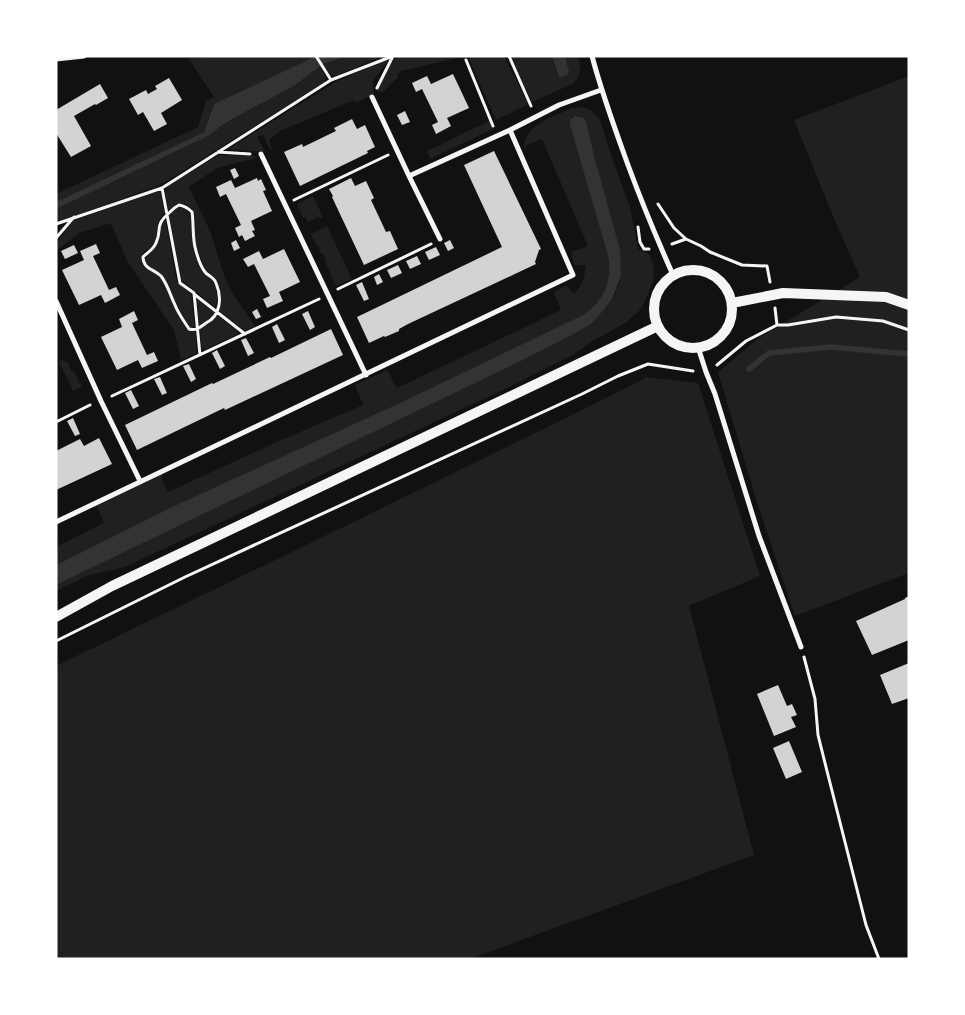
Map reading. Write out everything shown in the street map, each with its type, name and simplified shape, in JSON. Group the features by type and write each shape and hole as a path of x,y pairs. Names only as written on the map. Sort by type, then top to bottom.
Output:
{"main road":[{"path":"692,270 710,274 718,279 725,286 732,303 730,321 724,332 715,341 698,348 674,343 664,335 658,326 654,312 657,294 664,283 673,275 692,270"},
{"path":"732,303 783,292 886,297 909,305"},
{"path":"56,617 112,586 658,326"}],"street":[{"path":"56,59 84,56"},
{"path":"592,56 601,90 642,202 673,275"},
{"path":"409,176 510,130 559,105 601,90"},
{"path":"372,97 440,239"},
{"path":"56,522 573,275 510,130"},
{"path":"261,154 366,374"},
{"path":"56,301 101,401 140,481"},
{"path":"698,348 759,536 801,647"}],"path":[{"path":"316,56 331,80"},
{"path":"56,224 162,188 331,80 393,56"},
{"path":"372,97 393,56"},
{"path":"508,56 535,116"},
{"path":"466,60 497,136"},
{"path":"285,205 397,151"},
{"path":"218,152 261,154"},
{"path":"162,188 180,283 245,334"},
{"path":"176,206 184,206 192,212 195,248 204,271 216,282 219,304 218,312 215,318 197,329 189,329 175,305 164,280 159,274 146,267 143,262 143,257 156,244 159,223 176,206"},
{"path":"56,238 74,217"},
{"path":"56,422 245,334 440,239"},
{"path":"686,239 710,252 742,265 767,266 777,325"},
{"path":"194,293 200,355"},
{"path":"56,641 185,577 648,364 706,372 746,341 777,325 836,317 883,321 909,330"},
{"path":"801,647 815,699 818,735 866,925 879,959"}],"shaded area":[{"path":"213,56 316,56 214,104 204,132 56,202 56,194 198,127 206,101 214,97 188,58"},
{"path":"316,56 347,56 323,64 294,86 234,118 210,135 56,209 56,202 204,132 214,104"},
{"path":"347,56 375,56 377,59 335,76 330,75 326,68 322,70 326,78 325,82 167,181 56,223 56,209 210,135 234,118 294,86 323,64"},
{"path":"397,56 504,56 527,105 496,120 468,57 401,71 397,75 398,77 382,93 380,91 378,93 377,83"},
{"path":"509,56 552,56 558,75 562,77 567,75 569,71 565,56 578,56 579,75 572,84 532,102"},
{"path":"552,56 565,56 569,71 567,75 559,77"},
{"path":"386,60 387,62 373,81 374,94 356,103 354,100 280,131 269,140 272,149 270,150 263,135 257,137 265,152 228,149 337,81"},
{"path":"909,76 909,573 795,616 756,499 718,372 759,338 860,277 794,120"},
{"path":"579,107 591,110 600,120 630,207 638,249 649,254 653,263 653,281 639,311 625,323 574,354 505,389 125,567 89,575 56,591 56,585 519,362 575,332 598,316 611,301 616,291 621,265 586,121 584,118 575,116 571,119 570,125 608,256 609,266 605,290 589,310 581,316 402,402 174,506 56,565 56,547 104,523 97,507 94,507 95,504 161,473 168,492 363,405 355,385 387,370 397,388 561,310 554,293 566,285 574,294 581,284 586,269 586,265 574,265 571,252 588,246 542,139 526,145 526,148 524,147 526,139 535,126 572,108"},
{"path":"575,116 586,120 620,250 621,276 612,299 592,323 519,362 56,585 56,565 174,506 402,402 581,316 589,310 605,290 609,265 570,125 570,120"},
{"path":"489,121 493,129 430,159 427,151"},
{"path":"219,155 257,156 256,158 217,168 189,187 210,231 225,278 233,294 255,326 245,331 219,311 221,303 220,288 214,277 204,267 197,250 195,219 192,210 185,204 178,204 169,212 165,192 167,186"},
{"path":"156,191 161,194 165,213 159,220 155,242 141,256 141,262 144,267 162,280 186,327 190,330 195,330 197,353 181,360 174,330 127,261 111,223 79,233 56,251 56,243 73,221"},
{"path":"313,196 323,217 320,219 318,217 308,222 305,217 303,218 297,204"},
{"path":"179,207 185,209 191,218 194,251 200,268 215,284 217,297 215,307 181,280 169,215"},
{"path":"165,217 176,278 179,284 191,294 195,327 188,326 165,280 159,272 147,265 145,260 147,255 156,246 160,237 160,225"},
{"path":"327,226 352,279 336,286 323,254 321,254 319,246 317,246 311,234"},
{"path":"197,299 237,330 239,334 203,350"},
{"path":"67,361 82,387 73,391 59,362"},
{"path":"646,377 698,383 760,576 689,606 754,855 470,959 56,959 56,666"}],"building":[{"path":"453,74 469,108 447,118 451,126 436,134 432,125 438,122 422,89 416,92 412,83 427,76 431,84"},
{"path":"169,78 182,100 161,113 167,124 154,131 143,112 138,115 129,99 146,90 148,94 157,89 155,86"},
{"path":"100,84 108,98 74,116 91,146 71,157 56,133 56,110"},
{"path":"405,111 410,122 402,125 397,115"},
{"path":"352,119 357,129 365,125 375,147 367,151 368,153 300,186 284,152 302,144 303,147 336,131 334,128"},
{"path":"494,151 541,249 535,262 536,264 408,324 399,329 399,331 369,343 357,317 502,247 464,165"},
{"path":"235,168 239,176 234,179 230,170"},
{"path":"257,178 258,181 261,179 266,190 263,191 272,211 251,221 255,230 252,231 255,236 245,241 242,235 239,237 235,228 241,225 226,194 220,197 216,187 231,180 235,188"},
{"path":"351,178 355,186 366,181 374,198 371,200 386,232 390,231 398,249 364,265 329,189"},
{"path":"236,240 240,248 234,251 231,243"},
{"path":"450,240 454,248 448,251 444,243"},
{"path":"96,244 100,253 93,256 109,290 116,287 120,295 105,303 101,295 79,305 62,270 84,260 80,251"},
{"path":"74,245 78,253 65,259 61,251"},
{"path":"436,247 440,255 429,260 425,252"},
{"path":"284,249 300,282 279,292 283,301 267,308 263,299 270,296 254,264 248,267 243,259 259,251 263,259"},
{"path":"417,256 421,264 410,269 406,261"},
{"path":"398,265 402,273 391,278 387,270"},
{"path":"379,274 383,282 377,285 374,277"},
{"path":"362,282 369,299 364,301 356,285"},
{"path":"257,309 261,317 256,319 252,312"},
{"path":"134,311 138,320 132,323 147,355 154,352 158,361 142,368 138,360 117,370 101,337 122,327 119,319"},
{"path":"308,311 315,327 310,330 302,314"},
{"path":"277,324 285,340 279,343 272,327"},
{"path":"331,329 343,355 225,410 224,408 137,450 125,425"},
{"path":"246,338 254,353 248,356 241,340"},
{"path":"217,350 225,366 220,369 212,353"},
{"path":"189,364 196,379 191,382 183,366"},
{"path":"160,377 167,393 162,395 154,379"},
{"path":"131,390 139,406 133,409 125,393"},
{"path":"73,418 80,434 75,436 67,421"},
{"path":"99,438 112,464 56,490 56,451 80,439 84,446"},
{"path":"909,596 909,640 872,655 856,621"},
{"path":"909,663 909,698 892,704 880,675"},
{"path":"778,685 787,706 792,704 797,715 791,717 796,727 774,736 757,694"},
{"path":"789,741 802,772 786,779 773,748"}],"waterway":[{"path":"749,369 769,353 831,347 909,354"}]}
